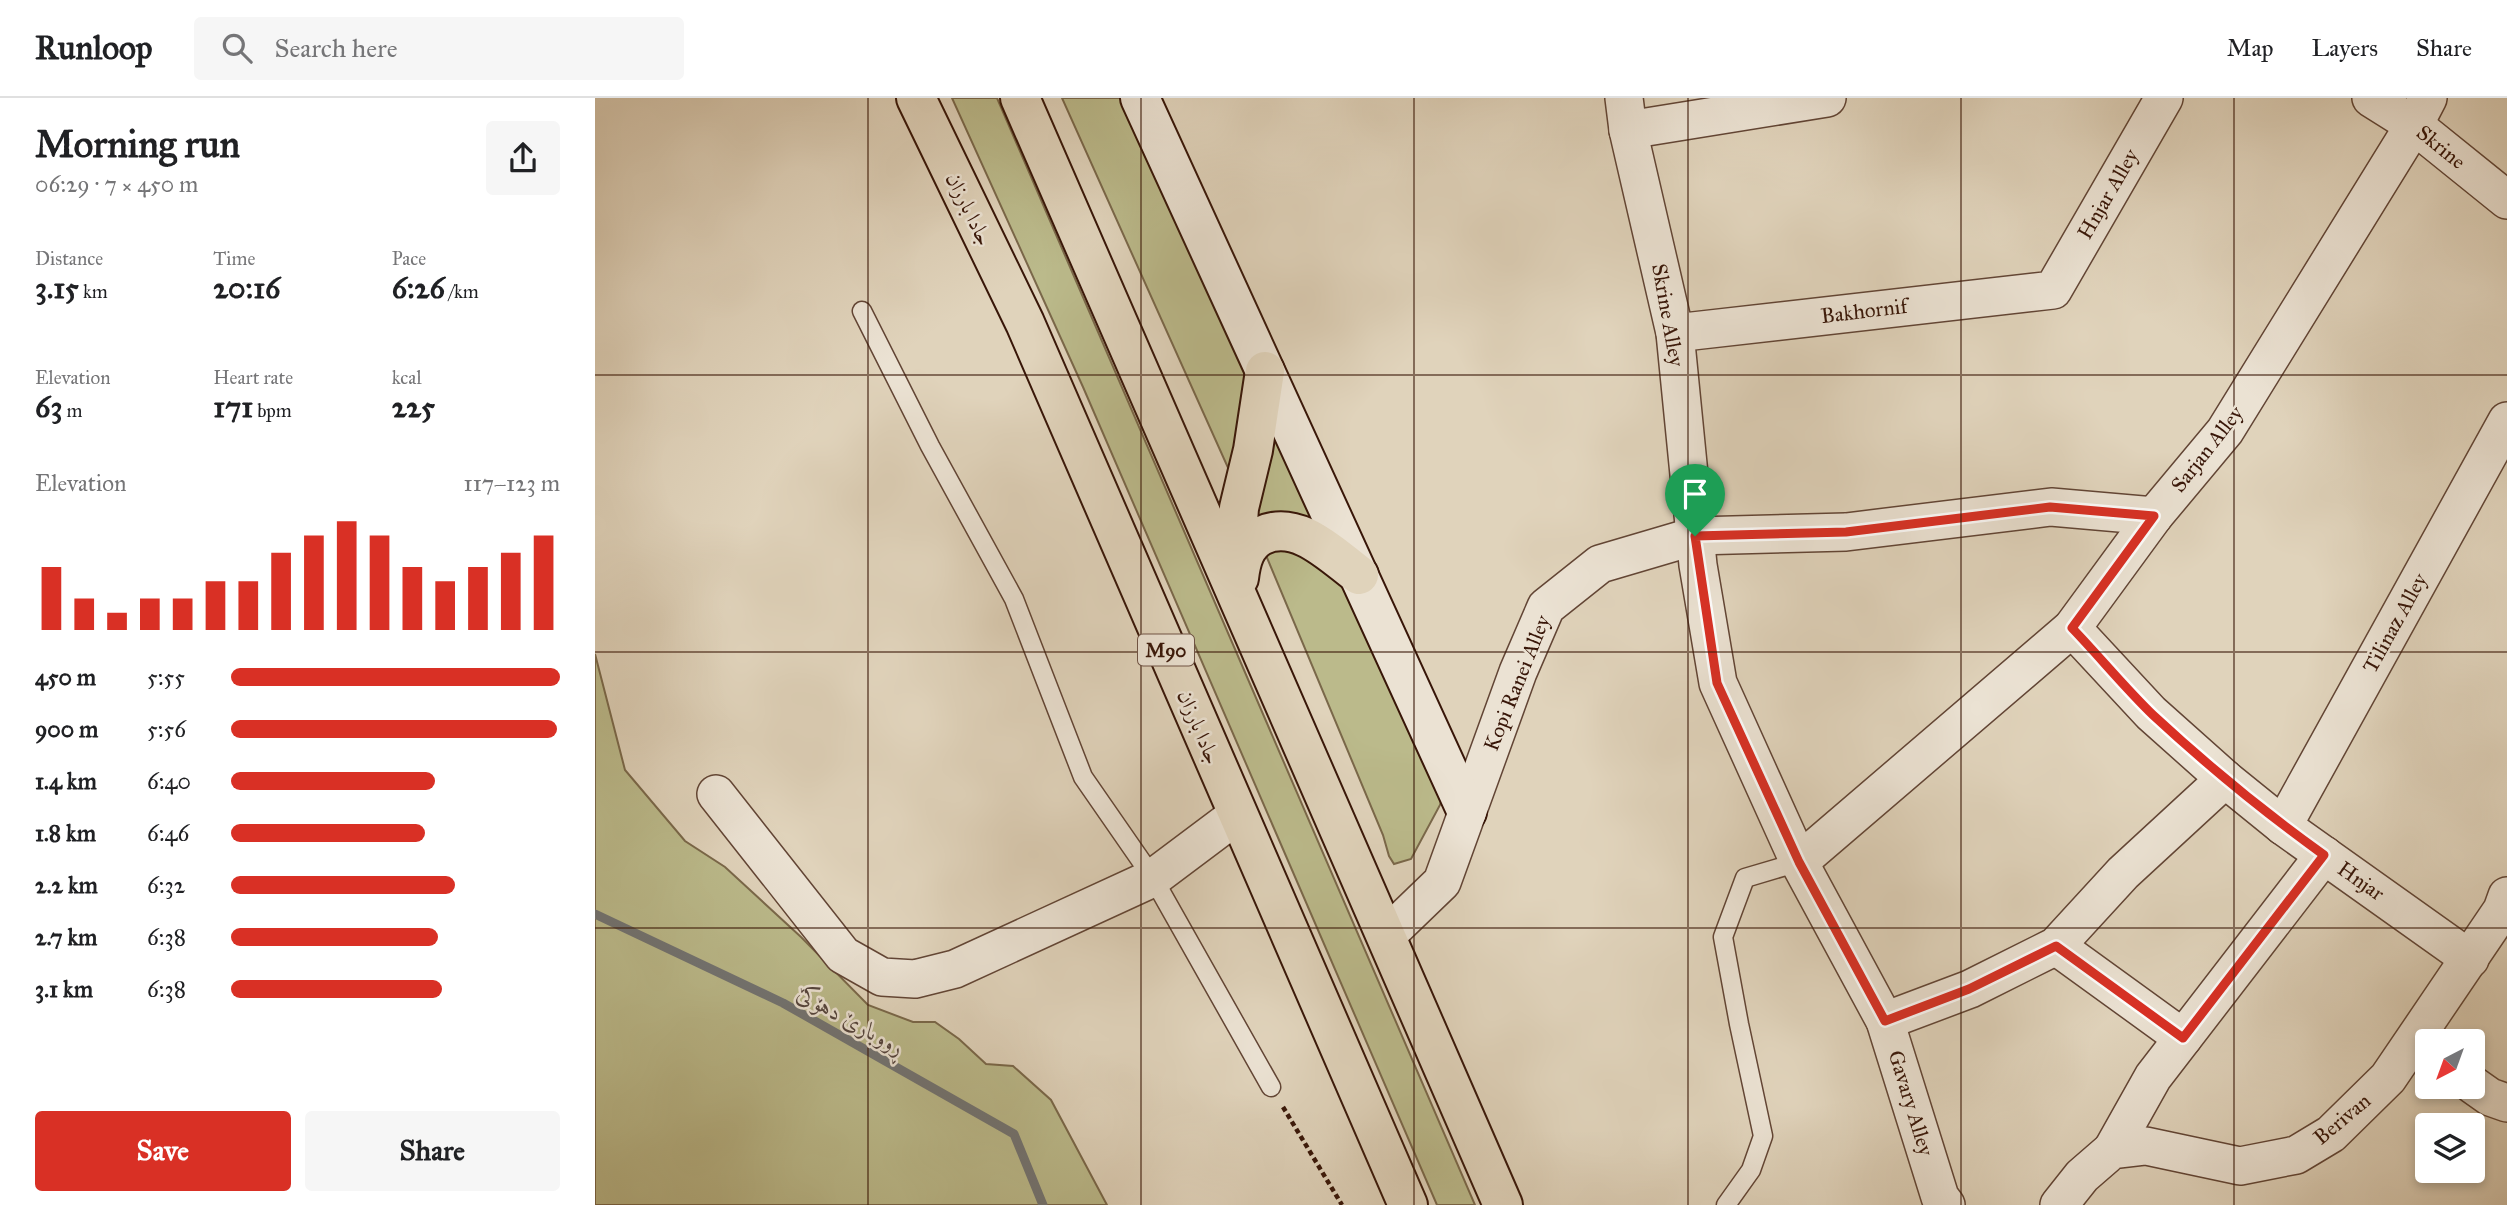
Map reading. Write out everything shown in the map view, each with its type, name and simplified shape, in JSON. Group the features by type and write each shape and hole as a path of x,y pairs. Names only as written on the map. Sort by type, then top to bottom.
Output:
{"highway":[{"name":"جادا بارزان","path":"916,98 1025,324 1408,1205"},
{"path":"1020,98 1503,1205"},
{"path":"1238,594 1236,550 1239,508 1261,406 1265,371"},
{"path":"1238,594 1244,554 1254,540 1272,531 1292,531 1311,540 1359,575"}],"main road":[{"path":"1140,98 1467,812"}],"street":[{"path":"1626,114 1827,98"},
{"name":"Hnjar Alley","path":"2053,290 2164,98"},
{"name":"Skrine","path":"2371,98 2421,111 2507,200"},
{"name":"Sarjan Alley","path":"1799,862 2072,628 2154,516 2225,431 2421,111"},
{"name":"Skrine Alley","path":"1626,114 1675,333 1695,536"},
{"name":"Bakhornif","path":"1675,333 2053,290"},
{"name":"Tilinaz Alley","path":"2283,826 2507,421"},
{"name":"Kopi Ranei Alley","path":"1386,936 1442,881 1518,672 1546,607 1600,564 1695,536 1846,532 2050,507 2154,516"},
{"name":"Gavary Alley","path":"1695,536 1717,683 1799,862 1885,1021 1940,1197 1946,1205"},
{"name":"Hnjar","path":"2072,628 2151,713 2225,779 2283,826 2470,959"},
{"path":"1885,1021 1969,989 2056,946 2123,873 2225,779"},
{"path":"716,793 843,955 882,977 915,979 955,969 1153,878 1237,815"},
{"path":"2059,1205 2082,1176 2112,1150 2153,1077 2324,855"},
{"name":"Berivan","path":"2430,1029 2502,910 2507,896"},
{"path":"2056,946 2183,1038"},
{"name":"Berivan","path":"2112,1150 2146,1146 2240,1166 2296,1155 2331,1134 2415,1051"},
{"path":"2485,1093 2507,1103"}],"lane":[{"path":"862,311 930,446 1014,599 1083,777 1153,878 1271,1087"},
{"path":"1726,1205 1751,1170 1763,1136 1723,937 1745,878 1799,862"}],"path":[{"path":"1271,1087 1342,1205"}],"shaded area":[{"path":"952,98 997,98 1475,1205 1437,1205 1083,387"},
{"path":"1062,98 1132,98 1262,374 1238,490"},
{"path":"1267,392 1351,565 1258,533 1244,501"},
{"path":"1260,541 1340,565 1447,779 1440,805 1411,859 1394,864 1389,856 1383,835"},
{"path":"595,654 625,770 685,841 725,867 801,937 868,1005 913,1022 935,1022 959,1039 986,1064 1013,1066 1051,1100 1107,1205 595,1205"}],"waterway":[{"name":"ڕووبارێ دهۆكێ","path":"595,914 783,1003 1014,1134 1043,1205"}],"route":[{"path":"2050,507 2154,516 2072,628 2151,713 2225,779 2324,855 2183,1038 2056,946 1969,989 1885,1021 1799,862 1717,683 1695,536 1846,532 2050,507"}]}
